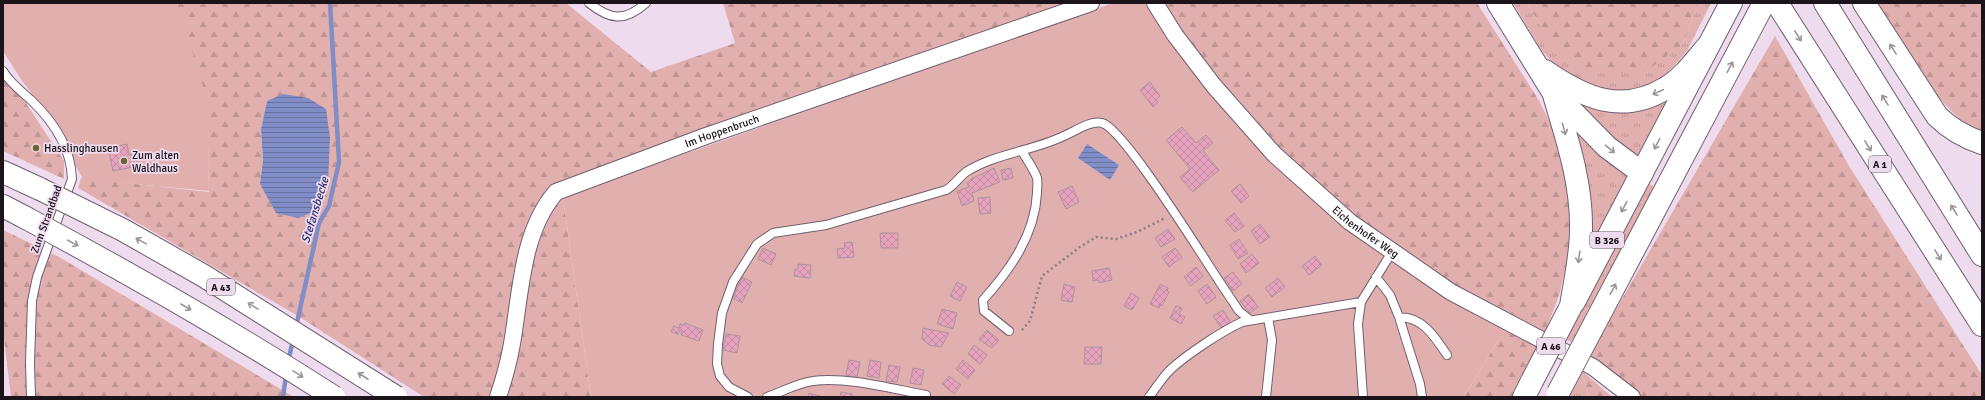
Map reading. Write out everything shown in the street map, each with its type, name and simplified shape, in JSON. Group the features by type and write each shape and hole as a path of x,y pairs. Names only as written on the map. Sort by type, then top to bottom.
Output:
{"main road":[{"path":"1498,3 1553,92 1574,164 1580,197 1581,241 1570,308"},
{"name":"B 326","path":"1570,308 1731,3"},
{"name":"A 1","path":"1777,3 1982,325"},
{"path":"1825,3 1982,255"},
{"path":"1864,3 1937,116 1947,126 1982,143"},
{"name":"B 326","path":"1595,323 1759,12"},
{"path":"1538,66 1568,86 1595,98 1617,103 1642,99 1667,88 1688,70 1707,47"},
{"path":"1553,92 1607,147 1642,173 1659,179 1671,179"},
{"name":"A 43","path":"3,172 123,230 204,276 396,397"},
{"path":"3,206 187,308 334,397"},
{"name":"A 46","path":"1528,389 1570,308"},
{"name":"A 46","path":"1557,395 1595,323"}],"street":[{"name":"Im Hoppenbruch","path":"500,395 511,351 528,250 534,229 546,204 556,192 706,136 1091,3"},
{"name":"Eichenhofer Weg","path":"1155,3 1175,35 1214,86 1274,154 1350,222 1451,292 1592,367 1632,397"}],"lane":[{"path":"589,3 603,14 620,17 635,13 646,3"},
{"name":"Zum Strandbad","path":"3,71 7,78 32,101 54,125 66,148 72,164 72,179 37,277 32,300 30,363 31,397"},
{"path":"748,397 729,387 720,376 717,364 718,344 722,313 733,282 757,244 773,233 826,225 946,190 954,186 966,172 1002,157 1050,143 1086,126 1101,122 1108,125 1134,154 1239,311 1250,320"},
{"path":"1009,331 984,311 983,300 998,284 1020,252 1033,218 1036,206 1037,179 1022,151"},
{"path":"1363,397 1358,324 1361,302 1392,252"},
{"path":"1376,278 1390,295 1399,317 1420,384 1422,397"},
{"path":"1149,397 1176,364 1230,328 1250,320 1361,302"},
{"path":"1399,317 1406,317 1425,326 1432,333 1446,355"},
{"path":"1266,397 1272,340 1268,318"},
{"path":"767,397 806,382 825,379 926,395"}],"path":[{"path":"1022,330 1030,321 1042,276 1080,247 1096,237 1116,239 1137,232 1174,214"}],"green space":[{"path":"3,3 177,3 207,99 209,191 83,179 44,109 22,81 3,51"},
{"path":"177,3 566,3 651,72 735,43 723,3 1073,3 644,150 555,186 540,199 563,197 591,397 424,397 298,316 78,188 81,178 209,192 208,143","holes":["267,101 330,138 328,160 260,184 263,160 261,129"]},
{"path":"1113,3 1147,4 1269,157 1505,329 1464,397 591,397 563,197"},
{"path":"1162,3 1477,3 1538,99 1554,130 1574,215 1569,253 1560,292 1545,333 1456,286 1402,251 1324,189 1288,156 1221,83 1190,44"},
{"path":"1513,3 1527,3 1542,28 1683,44 1698,3 1711,3 1687,51 1665,76 1646,87 1618,93 1567,78 1542,51"},
{"path":"1527,3 1698,3 1683,44 1645,72 1614,73 1576,66 1542,28"},
{"path":"1876,3 1982,3 1982,131 1967,124 1952,112 1937,95 1909,56"},
{"path":"1775,36 1849,166 1982,375 1982,397 1640,397 1588,357"},
{"path":"3,68 64,161 64,179 3,151"},
{"path":"1672,92 1636,162 1623,154 1572,95"},
{"path":"1566,114 1631,173 1591,249"},
{"path":"1647,183 1655,187 1574,343 1565,339"},
{"path":"3,230 59,257 294,397 11,397 3,330"},
{"path":"1505,329 1538,347 1512,397 1464,397"},
{"path":"1581,370 1589,397 1568,397"},
{"path":"1581,370 1612,397 1589,397"}],"water":[{"path":"283,94 308,98 326,109 330,138 328,184 313,212 298,218 276,213 260,184 263,160 261,129 267,101"},
{"path":"1087,144 1119,165 1110,180 1078,158"}],"building":[{"path":"1150,82 1160,96 1156,100 1158,102 1153,107 1140,90"},
{"path":"1182,127 1196,143 1206,135 1213,143 1203,151 1219,170 1193,192 1180,177 1190,169 1166,140"},
{"name":"Zum alten Waldhaus","path":"127,144 129,155 135,154 138,166 113,171 108,148"},
{"path":"994,168 1000,182 972,193 974,201 962,206 957,191 969,187 967,183 971,179"},
{"path":"1011,168 1013,178 1003,180 1001,170"},
{"path":"1240,184 1249,196 1241,203 1231,191"},
{"path":"1072,186 1079,202 1066,209 1058,192"},
{"path":"990,197 991,213 980,214 978,198"},
{"path":"1234,213 1244,226 1235,232 1225,220"},
{"path":"1260,224 1270,237 1260,244 1251,231"},
{"path":"1168,229 1175,239 1161,247 1155,238"},
{"path":"880,233 898,233 898,248 881,248"},
{"path":"1239,239 1248,253 1238,259 1230,245"},
{"path":"852,242 854,257 838,258 837,249 845,248 844,243"},
{"path":"763,248 776,254 771,265 758,259"},
{"path":"1175,248 1182,257 1169,267 1162,257"},
{"path":"1252,254 1259,263 1246,273 1240,264"},
{"path":"1315,256 1322,265 1309,275 1302,266"},
{"path":"798,264 811,265 810,278 794,276 795,269 798,269"},
{"path":"1196,267 1203,276 1191,286 1184,277"},
{"path":"1109,268 1112,280 1099,283 1099,280 1093,281 1092,271"},
{"path":"1233,272 1242,284 1233,291 1224,278"},
{"path":"742,277 752,282 742,303 733,298"},
{"path":"1278,278 1285,287 1272,297 1265,288"},
{"path":"957,282 967,287 960,301 950,296"},
{"path":"1064,284 1075,287 1072,302 1061,300"},
{"path":"1160,284 1168,288 1167,291 1169,292 1162,306 1160,305 1159,308 1150,304"},
{"path":"1207,284 1216,297 1207,304 1198,291"},
{"path":"1131,293 1139,298 1132,310 1124,306"},
{"path":"1249,294 1258,307 1250,313 1240,301"},
{"path":"1176,306 1182,308 1179,314 1185,317 1181,324 1170,318"},
{"path":"942,309 957,313 953,329 937,324"},
{"path":"1223,310 1231,323 1222,329 1213,316"},
{"path":"685,323 703,330 699,341 681,335 682,332 680,330 678,334 671,332 674,326 679,328 680,324 684,325"},
{"path":"923,328 949,333 941,347 929,345 922,339"},
{"path":"987,330 999,340 992,348 979,339"},
{"path":"726,334 740,336 737,353 723,350"},
{"path":"974,345 987,355 980,364 968,354"},
{"path":"1085,347 1102,347 1101,364 1084,364"},
{"path":"849,360 860,362 857,378 846,375"},
{"path":"870,360 881,362 879,378 867,376"},
{"path":"963,360 975,370 968,379 956,369"},
{"path":"889,365 900,367 897,382 886,381"},
{"path":"913,368 924,370 921,385 910,383"},
{"path":"949,376 961,385 954,394 942,384"},
{"path":"841,392 852,394 852,397 840,397"},
{"path":"809,393 820,396 808,397"}],"waterway":[{"name":"Stefansbecke","path":"296,327 319,223 329,206 339,162 330,3"},
{"name":"Stefansbecke","path":"288,362 293,340"},
{"name":"Stefansbecke","path":"283,397 286,375"}],"place":[{"name":"Hasslinghausen","path":"36,148"},
{"name":"Zum alten Waldhaus","path":"124,161"}]}
